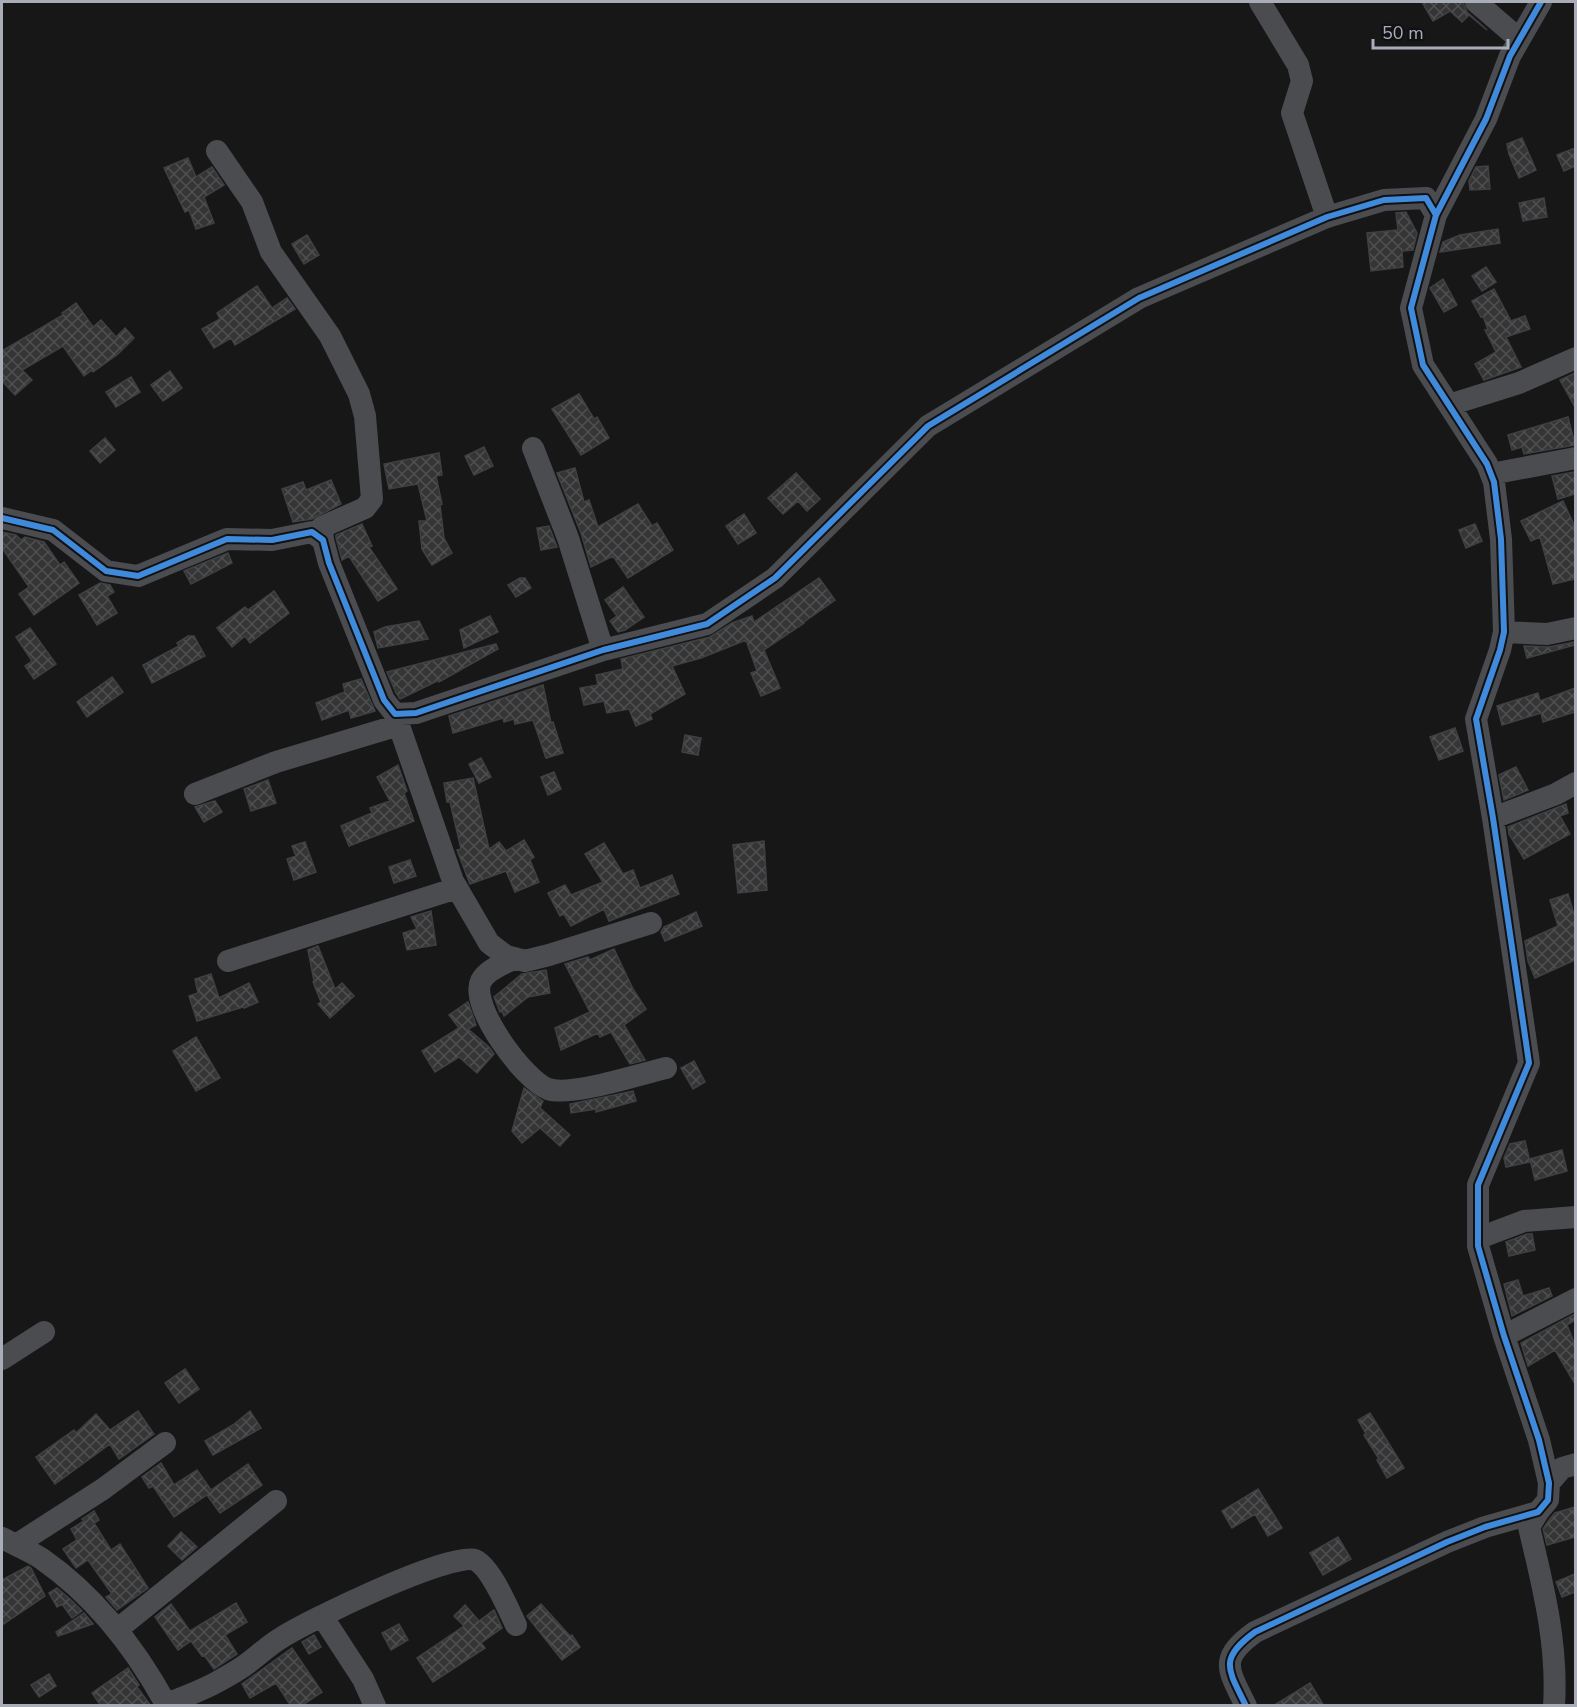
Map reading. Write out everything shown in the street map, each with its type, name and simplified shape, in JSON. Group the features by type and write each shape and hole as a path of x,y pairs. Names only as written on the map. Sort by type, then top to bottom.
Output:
{"street":[{"path":"1260,2 1298,65 1302,81 1292,113 1327,217"},
{"path":"1476,2 1519,39"},
{"path":"1541,2 1510,56 1486,119 1436,215 1411,308 1423,365 1487,464 1491,474 1501,539 1504,632 1476,719 1529,1063 1478,1185 1478,1246 1504,1336 1539,1440 1549,1483 1548,1500 1529,1527 1553,1637 1554,1706"},
{"path":"217,151 252,202 271,252 330,336 359,394 365,416 372,499 365,508 322,527 323,540 328,563 384,700 397,719 453,881 489,943 506,956 525,961 651,923"},
{"path":"195,794 276,762 397,719 603,650 707,624 775,578 928,426 1139,298 1327,217 1384,200 1426,198 1436,215"},
{"path":"1449,405 1520,383 1575,358"},
{"path":"533,448 568,538 603,650"},
{"path":"1491,474 1575,458"},
{"path":"2,518 53,530 106,571 138,576 226,539 272,540 312,532 323,540"},
{"path":"1504,632 1547,634 1575,628"},
{"path":"1493,818 1556,794 1575,783"},
{"path":"228,961 457,888"},
{"path":"515,958 489,971 482,979 478,989 480,1002 500,1039 520,1066 538,1084 549,1090 565,1090 666,1068"},
{"path":"1479,1238 1524,1221 1575,1217"},
{"path":"1504,1336 1575,1299"},
{"path":"2,1359 44,1332"},
{"path":"9,1542 103,1489 165,1443"},
{"path":"1549,1483 1562,1468 1575,1464"},
{"path":"118,1629 276,1501"},
{"path":"1246,1706 1232,1678 1229,1665 1230,1655 1255,1632 1447,1542 1485,1527 1538,1512"},
{"path":"9,1542 42,1559 85,1595 118,1629 167,1705 215,1684 246,1665 280,1638 322,1616 371,1592 418,1573 464,1559 472,1559 480,1563 494,1583 516,1625"},
{"path":"322,1616 363,1679 375,1706"}],"building":[{"path":"1422,2 1463,2 1467,12 1487,30 1469,15 1462,22 1450,11 1433,21"},
{"path":"1522,138 1536,170 1519,178 1507,144"},
{"path":"1575,148 1575,166 1564,171 1557,155"},
{"path":"188,158 196,177 212,167 224,185 204,197 214,223 196,229 189,210 185,212 164,168"},
{"path":"1488,166 1490,189 1470,190 1469,181 1476,167"},
{"path":"1544,198 1547,217 1523,221 1519,203"},
{"path":"1406,212 1417,233 1413,250 1402,251 1403,267 1371,271 1367,233 1398,230 1396,213"},
{"path":"1498,229 1500,243 1440,252 1443,242 1460,235"},
{"path":"307,235 319,255 304,264 292,244"},
{"path":"1486,267 1496,282 1482,291 1472,276"},
{"path":"1443,279 1457,305 1444,312 1430,288"},
{"path":"257,286 272,308 287,298 295,309 235,345 231,338 214,348 202,329 220,319 217,313"},
{"path":"1494,289 1511,321 1525,316 1530,329 1506,337 1521,367 1484,380 1475,364 1496,352 1485,330 1488,330 1483,316 1481,317 1472,301"},
{"path":"76,303 93,327 101,320 116,337 125,328 134,338 118,354 84,376 63,346 22,370 32,380 15,395 2,381 2,351 63,315 62,313"},
{"path":"170,371 182,388 163,401 151,385"},
{"path":"1575,373 1575,407 1560,380"},
{"path":"131,377 140,392 116,407 106,392"},
{"path":"579,394 594,419 597,417 609,438 581,455 552,409"},
{"path":"1568,417 1575,445 1524,454 1522,447 1512,450 1508,435"},
{"path":"105,438 115,450 100,463 90,451"},
{"path":"484,447 493,466 474,475 465,456"},
{"path":"439,453 442,475 436,476 442,504 440,505 444,538 452,553 432,565 422,549 419,521 427,521 418,484 389,489 384,464"},
{"path":"575,468 584,502 589,500 598,527 638,504 652,526 657,523 673,550 628,578 613,556 591,567 581,533 557,473"},
{"path":"1575,472 1575,494 1558,499 1552,476"},
{"path":"796,473 820,499 807,511 798,501 783,514 768,498"},
{"path":"331,480 341,504 312,519 293,522 282,489 303,482 306,490"},
{"path":"1563,501 1575,527 1575,579 1553,584 1540,537 1531,541 1521,521"},
{"path":"744,514 756,533 738,544 726,526"},
{"path":"362,524 372,546 369,547 397,589 378,601 349,556 342,560 336,538 336,535"},
{"path":"1475,524 1482,541 1466,548 1459,530"},
{"path":"549,526 557,547 541,550 537,528"},
{"path":"2,532 16,535 21,540 25,537 44,542 60,565 64,562 79,583 34,615 19,594 29,587 2,548"},
{"path":"228,553 232,563 191,584 184,571"},
{"path":"520,578 525,578 531,588 516,597 508,585"},
{"path":"819,578 835,600 764,650 780,688 761,696 751,673 757,671 746,640 701,658 672,666 685,694 650,714 652,719 636,726 629,709 607,713 604,701 584,705 580,688 598,685 596,675 623,669 621,659 710,637 732,623 752,616 754,622"},
{"path":"100,583 110,585 114,592 107,596 117,613 97,625 79,595"},
{"path":"623,587 644,617 618,632 610,621 617,616 605,600"},
{"path":"274,591 289,613 250,643 245,636 232,647 217,628 245,607 248,610"},
{"path":"490,616 498,632 464,648 460,630"},
{"path":"419,621 428,639 378,648 374,632 385,627"},
{"path":"30,628 56,664 34,679 25,666 32,661 16,637"},
{"path":"188,636 194,636 205,656 152,683 143,665 179,646 177,643"},
{"path":"1575,642 1575,645 1527,658 1524,646 1549,647"},
{"path":"496,644 498,649 439,682 439,680 400,699 387,672"},
{"path":"112,677 123,692 87,717 77,702"},
{"path":"361,679 375,711 351,718 349,710 322,720 316,703 345,692 343,684"},
{"path":"543,685 551,723 553,722 563,753 546,758 533,720 515,724 514,719 504,722 503,718 453,733 449,716"},
{"path":"1575,688 1575,712 1543,722 1541,713 1502,725 1497,706 1538,693 1540,701"},
{"path":"1455,728 1463,751 1439,760 1430,737"},
{"path":"685,735 701,738 698,755 682,752"},
{"path":"481,758 491,777 479,783 469,764"},
{"path":"398,765 407,791 404,793 414,821 349,846 341,826 372,813 370,808 390,801 377,777"},
{"path":"1516,767 1528,790 1504,800 1499,775"},
{"path":"554,772 561,789 548,795 541,777"},
{"path":"473,778 489,849 499,842 506,851 524,840 534,857 530,860 539,882 515,892 506,871 470,884 457,850 461,849 450,802 447,802 444,783"},
{"path":"268,780 276,803 251,811 244,789"},
{"path":"215,801 222,812 204,822 195,807"},
{"path":"1566,804 1568,813 1560,816 1570,834 1524,859 1509,834 1508,827"},
{"path":"764,841 767,890 738,893 733,845"},
{"path":"305,842 316,872 294,880 287,859 296,856 292,846"},
{"path":"604,843 623,874 633,870 640,888 672,875 679,894 609,921 604,909 571,926 564,914 560,916 548,893 565,885 571,895 603,882 585,854"},
{"path":"410,860 416,876 394,883 389,867"},
{"path":"1568,894 1575,918 1575,960 1535,978 1528,961 1525,941 1558,926 1550,900"},
{"path":"431,911 436,945 407,950 403,933 417,929 411,917"},
{"path":"696,912 702,926 665,941 661,932 664,927"},
{"path":"318,946 335,989 342,983 354,996 330,1018 318,1004 321,1002 313,982 308,950"},
{"path":"614,949 633,989 646,1009 624,1025 645,1060 630,1064 611,1032 600,1037 598,1033 561,1050 555,1028 590,1012 565,964 588,957 590,960"},
{"path":"546,970 550,993 528,997 504,1016 502,1011 500,1012 494,997 522,974"},
{"path":"211,974 219,998 249,983 258,1002 197,1021 189,996 198,993 195,979"},
{"path":"468,1002 476,1025 468,1029 494,1054 477,1073 459,1057 435,1072 422,1051 459,1028 449,1015"},
{"path":"196,1037 220,1078 196,1091 173,1051"},
{"path":"694,1061 705,1082 693,1089 681,1068"},
{"path":"524,1088 543,1101 540,1108 570,1135 560,1146 540,1128 522,1143 512,1131"},
{"path":"633,1091 636,1101 596,1112 596,1109 571,1113 570,1104"},
{"path":"1525,1141 1530,1162 1506,1167 1504,1158 1510,1144"},
{"path":"1562,1150 1567,1171 1535,1180 1530,1159"},
{"path":"1532,1234 1535,1250 1509,1256 1506,1242"},
{"path":"1518,1280 1523,1296 1549,1288 1552,1296 1512,1316 1504,1284"},
{"path":"1575,1314 1575,1320 1567,1325 1575,1345 1575,1384 1555,1350 1528,1366 1521,1343"},
{"path":"185,1369 199,1389 179,1403 165,1383"},
{"path":"138,1411 154,1434 119,1459 110,1444 55,1484 36,1457 74,1430 76,1433 96,1414 110,1430"},
{"path":"250,1411 261,1428 213,1455 205,1441 233,1425"},
{"path":"1370,1413 1404,1468 1387,1478 1358,1420"},
{"path":"161,1463 174,1485 197,1470 211,1490 248,1464 262,1485 220,1513 207,1495 174,1517 153,1486 149,1488 142,1477"},
{"path":"1258,1489 1282,1528 1268,1536 1255,1514 1232,1528 1222,1511"},
{"path":"1575,1507 1575,1537 1547,1545 1543,1529 1549,1520 1555,1513"},
{"path":"94,1511 99,1520 94,1523 111,1550 120,1544 148,1588 117,1610 106,1597 112,1594 88,1560 76,1568 63,1549 77,1540 71,1529"},
{"path":"181,1532 197,1547 182,1560 168,1546"},
{"path":"1338,1537 1351,1559 1323,1575 1310,1553"},
{"path":"28,1566 45,1596 2,1625 2,1580"},
{"path":"1575,1574 1575,1592 1562,1597 1556,1582"},
{"path":"57,1588 82,1611 72,1618 62,1604 57,1607 49,1593"},
{"path":"236,1603 247,1622 225,1635 237,1654 214,1669 191,1641 178,1650 155,1617 171,1604 190,1631"},
{"path":"541,1604 570,1636 572,1635 580,1647 562,1660 527,1616"},
{"path":"465,1605 479,1621 494,1610 502,1628 481,1643 485,1648 433,1682 417,1658 464,1626 454,1616"},
{"path":"84,1613 93,1624 58,1636 56,1632"},
{"path":"399,1624 408,1640 391,1650 382,1633"},
{"path":"314,1635 321,1647 309,1654 302,1642"},
{"path":"292,1648 322,1692 301,1706 291,1706 276,1683 250,1698 242,1684"},
{"path":"128,1668 139,1685 137,1687 151,1706 101,1706 92,1693"},
{"path":"49,1674 56,1686 39,1697 31,1685"},
{"path":"1310,1683 1324,1706 1273,1706"}],"cycle path":[{"path":"1246,1706 1231,1673 1230,1665 1235,1650 1255,1632 1447,1542 1485,1527 1538,1512 1548,1500 1549,1483 1539,1440 1504,1336 1478,1246 1478,1185 1529,1063 1476,719 1504,632 1501,539 1494,482 1487,464 1423,365 1411,308 1436,215 1486,119 1510,56 1541,2"},
{"path":"2,518 53,530 106,571 138,576 227,539 272,540 312,532 323,540 329,563 384,700 395,714 416,713 603,650 707,624 775,578 928,426 1139,298 1327,217 1384,200 1426,198 1436,215"}]}
